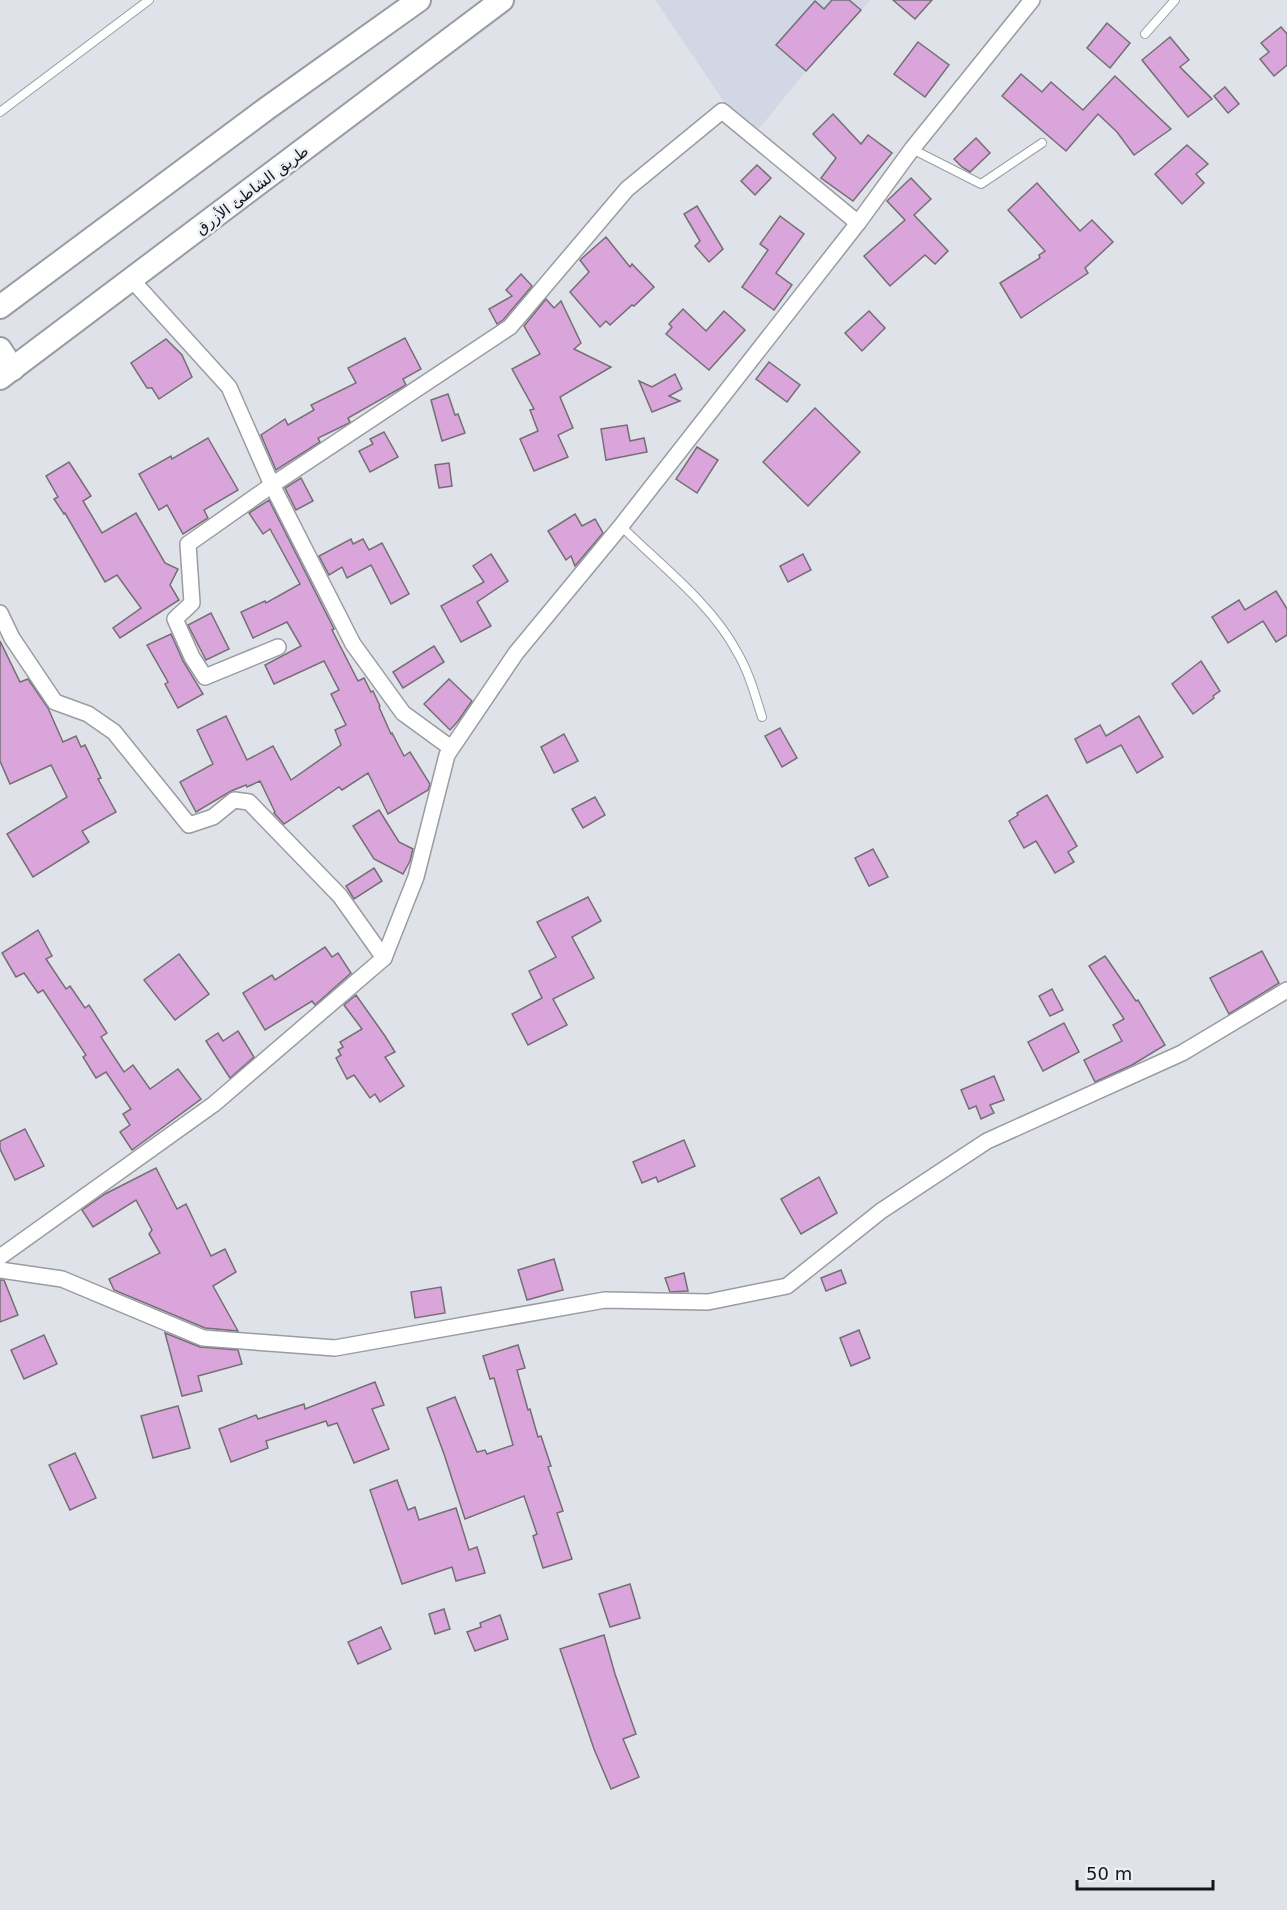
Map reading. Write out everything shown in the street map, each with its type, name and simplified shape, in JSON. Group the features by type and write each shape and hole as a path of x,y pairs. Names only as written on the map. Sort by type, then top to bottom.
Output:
{"main road":[{"path":"0,307 418,0"},
{"name":"طريق الشاطئ الأزرق","path":"6,374 502,0"},
{"path":"0,349 6,374"}],"street":[{"path":"0,1257 214,1104 384,958 416,877 447,754 451,748 516,653 621,526 858,223 912,149 1032,0"},
{"path":"278,647 205,677 192,657 175,619 192,603 188,544 272,485 510,327 627,189 722,111 858,223"},
{"path":"132,280 229,387 272,485 353,644 403,713 451,748"},
{"path":"0,613 12,638 55,702 88,714 114,732 189,825 213,817 234,800 249,802 340,896 384,958"},
{"path":"0,1270 62,1280 203,1338 335,1348 605,1300 708,1302 787,1286 881,1211 987,1141 1182,1053 1287,990"}],"lane":[{"path":"0,112 149,0"},
{"path":"1145,34 1175,0"},
{"path":"912,149 981,184 1042,143"},
{"path":"621,526 721,625 748,674 762,717"}],"shaded area":[{"path":"655,0 870,0 806,71 750,140"}],"building":[{"path":"832,0 849,0 861,10 806,71 776,45 815,1 824,9"},
{"path":"893,0 932,0 915,19"},
{"path":"1107,23 1130,43 1110,68 1087,48"},
{"path":"1281,27 1287,34 1287,65 1274,76 1260,59 1269,52 1261,43"},
{"path":"1170,37 1189,60 1180,67 1212,99 1188,117 1142,60"},
{"path":"918,42 949,65 925,97 894,74"},
{"path":"1021,74 1042,92 1051,82 1083,110 1115,76 1171,129 1134,155 1117,132 1098,114 1066,151 1002,96"},
{"path":"1225,87 1239,104 1228,113 1214,96"},
{"path":"833,114 861,144 868,135 892,153 853,201 821,178 836,158 813,134"},
{"path":"976,138 990,153 970,172 954,159"},
{"path":"1187,145 1208,164 1196,174 1204,183 1182,204 1155,174"},
{"path":"757,165 771,178 755,195 741,181"},
{"path":"911,178 931,199 914,215 948,251 935,264 925,255 890,286 864,256 905,220 887,201"},
{"path":"1037,183 1080,231 1092,220 1113,242 1085,268 1088,273 1021,318 1000,283 1040,258 1039,255 1045,251 1008,210"},
{"path":"697,206 723,249 709,262 695,246 700,241 684,214"},
{"path":"780,216 804,234 776,273 792,285 774,310 742,287 768,250 760,244"},
{"path":"606,237 630,267 632,264 654,287 610,325 606,321 600,327 570,292 589,272 580,260"},
{"path":"521,274 532,286 497,324 489,309 512,296 506,290"},
{"path":"546,299 554,308 561,301 581,343 574,349 611,367 560,397 573,428 558,435 568,457 534,471 520,439 538,431 530,410 534,409 512,369 540,354 524,326"},
{"path":"683,309 706,331 724,311 745,330 709,370 666,334 672,327 669,324"},
{"path":"869,311 885,328 862,351 845,333"},
{"path":"405,338 421,369 403,379 406,385 348,418 350,422 318,438 320,442 276,470 261,435 285,419 288,425 314,410 311,405 356,383 348,368"},
{"path":"166,339 182,355 192,377 159,399 152,388 147,388 131,363"},
{"path":"769,362 800,385 787,402 756,379"},
{"path":"675,374 682,389 669,396 680,401 652,412 639,381 652,387"},
{"path":"448,394 455,415 458,414 465,433 442,441 431,400"},
{"path":"815,408 860,452 808,506 763,462"},
{"path":"627,425 630,441 644,438 647,452 606,460 601,429"},
{"path":"384,432 398,457 370,472 359,451 373,444 370,439"},
{"path":"208,438 238,490 204,510 208,518 183,534 167,505 159,510 139,474 171,456 172,459"},
{"path":"697,447 718,460 697,493 676,479"},
{"path":"69,462 91,496 83,501 102,533 136,513 165,563 178,569 170,585 179,600 120,638 113,628 141,608 117,575 105,582 65,513 54,499 58,497 46,476"},
{"path":"449,463 452,486 439,488 435,465"},
{"path":"301,478 313,501 296,510 285,488"},
{"path":"269,500 358,681 364,678 371,692 373,691 391,734 404,756 410,752 430,784 428,790 388,814 368,773 342,790 339,787 284,824 274,813 260,781 231,791 196,812 180,782 213,764 197,730 226,716 247,760 273,746 291,780 341,745 335,730 346,725 331,694 339,690 324,661 274,684 265,665 301,646 287,622 253,638 241,612 265,601 266,603 300,584 270,529 263,534 249,513"},
{"path":"575,514 582,526 595,519 603,533 575,566 571,556 566,560 548,531"},
{"path":"351,539 353,544 363,539 369,550 382,543 409,594 391,604 371,565 347,578 342,567 329,575 319,556"},
{"path":"491,554 508,581 477,602 491,626 461,642 441,606 484,582 473,566"},
{"path":"803,554 811,570 788,582 780,566"},
{"path":"1276,591 1287,609 1287,635 1276,642 1263,621 1228,643 1212,617 1239,600 1245,610"},
{"path":"211,613 229,649 206,660 188,625"},
{"path":"171,634 183,661 203,694 178,708 165,684 168,682 147,645"},
{"path":"0,641 20,682 28,679 48,708 63,742 76,736 81,747 85,745 101,778 98,779 116,812 82,831 89,842 33,877 7,834 67,797 51,765 10,784 0,761"},
{"path":"434,646 444,662 403,688 393,672"},
{"path":"1201,661 1220,691 1193,714 1172,684"},
{"path":"449,679 472,701 450,730 424,704"},
{"path":"1139,716 1163,757 1137,773 1121,745 1087,763 1075,739 1100,725 1106,736"},
{"path":"780,728 797,758 782,767 765,736"},
{"path":"564,734 578,761 554,773 541,747"},
{"path":"1047,795 1077,846 1068,852 1074,862 1055,873 1036,841 1024,848 1009,821 1018,815 1017,813"},
{"path":"595,797 605,815 583,828 572,809"},
{"path":"379,810 399,842 413,849 403,874 374,859 353,826"},
{"path":"873,849 888,877 869,886 855,858"},
{"path":"374,868 382,881 354,899 346,886"},
{"path":"588,897 601,921 572,937 594,978 553,999 567,1025 528,1045 512,1014 542,998 529,971 556,957 537,922"},
{"path":"38,930 52,956 46,959 66,989 70,986 85,1008 89,1005 107,1033 101,1037 124,1072 133,1065 150,1089 178,1069 201,1099 132,1150 120,1132 130,1125 123,1114 131,1109 106,1072 96,1078 83,1057 86,1055 43,990 38,993 24,973 16,977 2,953"},
{"path":"325,947 332,957 338,953 351,973 315,1005 312,1001 265,1030 243,993 272,975 275,980"},
{"path":"1262,951 1279,983 1229,1014 1210,978"},
{"path":"179,954 209,994 175,1020 144,980"},
{"path":"1105,956 1136,1001 1138,1000 1165,1045 1132,1065 1095,1082 1084,1060 1122,1041 1113,1025 1124,1019 1089,966"},
{"path":"1052,989 1063,1010 1050,1016 1039,996"},
{"path":"356,995 395,1052 385,1057 404,1086 380,1102 375,1094 370,1098 354,1075 347,1079 336,1058 341,1055 338,1050 343,1047 340,1042 362,1029 344,1005"},
{"path":"1064,1023 1079,1052 1043,1071 1028,1042"},
{"path":"238,1031 254,1057 230,1078 206,1041 218,1033 223,1041"},
{"path":"994,1076 1004,1100 990,1105 994,1113 981,1119 976,1106 969,1109 961,1090"},
{"path":"25,1129 44,1166 15,1180 0,1149 0,1141"},
{"path":"684,1140 695,1166 658,1182 656,1177 642,1183 633,1162"},
{"path":"156,1168 177,1209 186,1204 211,1256 225,1249 236,1272 213,1286 238,1331 205,1328 114,1290 109,1279 160,1253 149,1234 152,1230 136,1200 93,1227 82,1210 105,1194"},
{"path":"819,1177 837,1213 801,1234 781,1199"},
{"path":"554,1259 563,1290 527,1300 518,1270"},
{"path":"841,1270 846,1283 826,1291 821,1278"},
{"path":"684,1273 688,1291 670,1292 665,1278"},
{"path":"0,1280 4,1280 18,1315 0,1322"},
{"path":"441,1287 445,1313 415,1318 411,1292"},
{"path":"859,1330 870,1358 851,1366 840,1338"},
{"path":"165,1333 200,1347 238,1350 242,1364 198,1376 202,1391 182,1396"},
{"path":"44,1335 57,1364 24,1379 11,1350"},
{"path":"518,1345 525,1368 517,1370 528,1410 530,1409 538,1437 541,1436 551,1466 548,1467 563,1511 557,1513 572,1559 543,1568 533,1536 537,1534 524,1496 465,1519 427,1408 455,1397 477,1452 485,1450 487,1454 513,1445 494,1378 490,1379 483,1356"},
{"path":"375,1382 384,1405 372,1409 389,1449 354,1463 337,1423 328,1426 326,1421 266,1441 268,1448 231,1462 219,1429 256,1415 258,1419 304,1404 305,1409"},
{"path":"178,1406 190,1448 153,1458 141,1416"},
{"path":"75,1453 96,1498 70,1510 49,1465"},
{"path":"397,1480 408,1510 415,1507 419,1520 456,1508 469,1550 477,1547 485,1573 456,1581 452,1567 402,1584 370,1490"},
{"path":"630,1584 640,1618 610,1627 599,1594"},
{"path":"444,1609 450,1629 435,1634 429,1614"},
{"path":"500,1615 508,1639 475,1651 467,1632 481,1627 480,1623"},
{"path":"381,1627 391,1649 358,1664 348,1642"},
{"path":"604,1635 636,1734 623,1739 639,1777 611,1789 594,1749 560,1649"}]}
